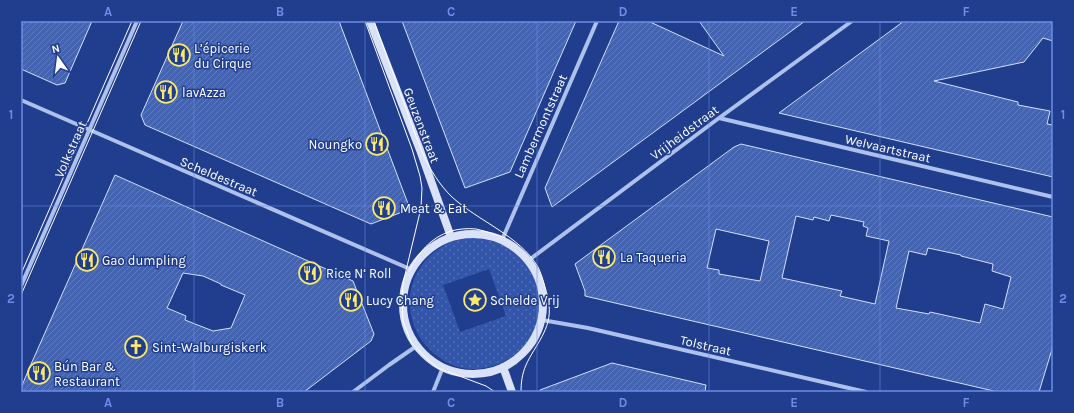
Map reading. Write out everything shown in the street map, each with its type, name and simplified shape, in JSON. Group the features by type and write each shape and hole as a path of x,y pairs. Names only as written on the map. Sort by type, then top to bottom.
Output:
{"street":[{"name":"Volkstraat","path":"21,286 137,21"},
{"name":"Geuzenstraat","path":"370,21 417,143 451,238"},
{"name":"Lambermontstraat","path":"502,240 598,21"},
{"name":"Vrijheidstraat","path":"529,260 852,21"},
{"name":"Scheldestraat","path":"21,100 89,131 410,269"},
{"name":"Welvaartstraat","path":"719,118 1053,197"},
{"path":"477,234 502,240 529,260 536,271 543,295 544,307 538,332 524,353 503,367 488,372 473,374 458,372 443,367 428,358 415,347 409,332 404,316 403,300 410,269 429,250 439,243 451,238 477,234"},
{"name":"Tolstraat","path":"542,320 588,328 866,392"},
{"path":"353,392 415,347"},
{"path":"433,392 443,367"},
{"path":"503,367 512,392"}],"shaded area":[{"path":"474,237 500,242 523,258 535,277 540,297 539,318 531,337 517,353 497,364 468,369 454,366 445,361 424,344 416,329 411,314 410,298 413,283 420,268 430,255 448,243","holes":["489,269 506,316 460,332 443,285"]}],"building":[{"path":"21,21 92,21 65,83 57,85 21,69"},
{"path":"183,21 339,21 410,209 371,224 145,125 141,115"},
{"path":"402,21 576,21 510,172 465,188"},
{"path":"619,21 648,21 724,56 699,21 805,21 552,207 545,188"},
{"path":"904,21 1053,21 1053,41 1043,38 1024,62 934,81 1018,102 1018,105 1050,111 1047,124 1053,125 1053,177 779,113"},
{"path":"741,144 1053,217 1053,346 1039,392 998,392 585,296 585,291 575,264 734,147","holes":["831,215 864,222 863,226 868,228 866,236 889,241 875,304 840,296 842,291 782,278 796,216 813,220 814,217 829,221","716,229 769,241 760,281 719,274 719,270 707,268","928,248 993,264 992,271 1011,277 1003,309 985,304 980,323 930,312 929,314 896,308 909,251 926,255"]},
{"path":"115,175 353,281 374,334 371,341 304,392 21,392 21,388","holes":["183,273 203,276 245,295 231,328 213,331 185,320 186,316 167,308"]},
{"path":"612,363 706,385 705,392 540,392 540,390"}],"tram line":[{"path":"21,274 132,21"},
{"path":"21,295 141,21"},
{"path":"365,21 412,149 422,188 421,208 403,283 403,321 411,342 438,368 486,386 495,392"},
{"path":"374,21 418,141 435,176 443,187 462,206 521,246 530,256 540,272 549,305 548,322 525,368 522,378 521,392"},
{"path":"409,271 426,246 437,238 451,231 476,229 505,238"}],"place":[{"name":"L’épicerie du Cirque","path":"179,55"},
{"name":"lavAzza","path":"166,92"},
{"name":"Noungko","path":"377,144"},
{"name":"Meat & Eat","path":"384,208"},
{"name":"La Taqueria","path":"604,257"},
{"name":"Gao dumpling","path":"87,260"},
{"name":"Rice N‘ Roll","path":"310,273"},
{"name":"Lucy Chang","path":"351,300"},
{"name":"Schelde Vrij","path":"475,300"},
{"name":"Sint-Walburgiskerk","path":"136,347"},
{"name":"Bún Bar & Restaurant","path":"39,373"}]}
